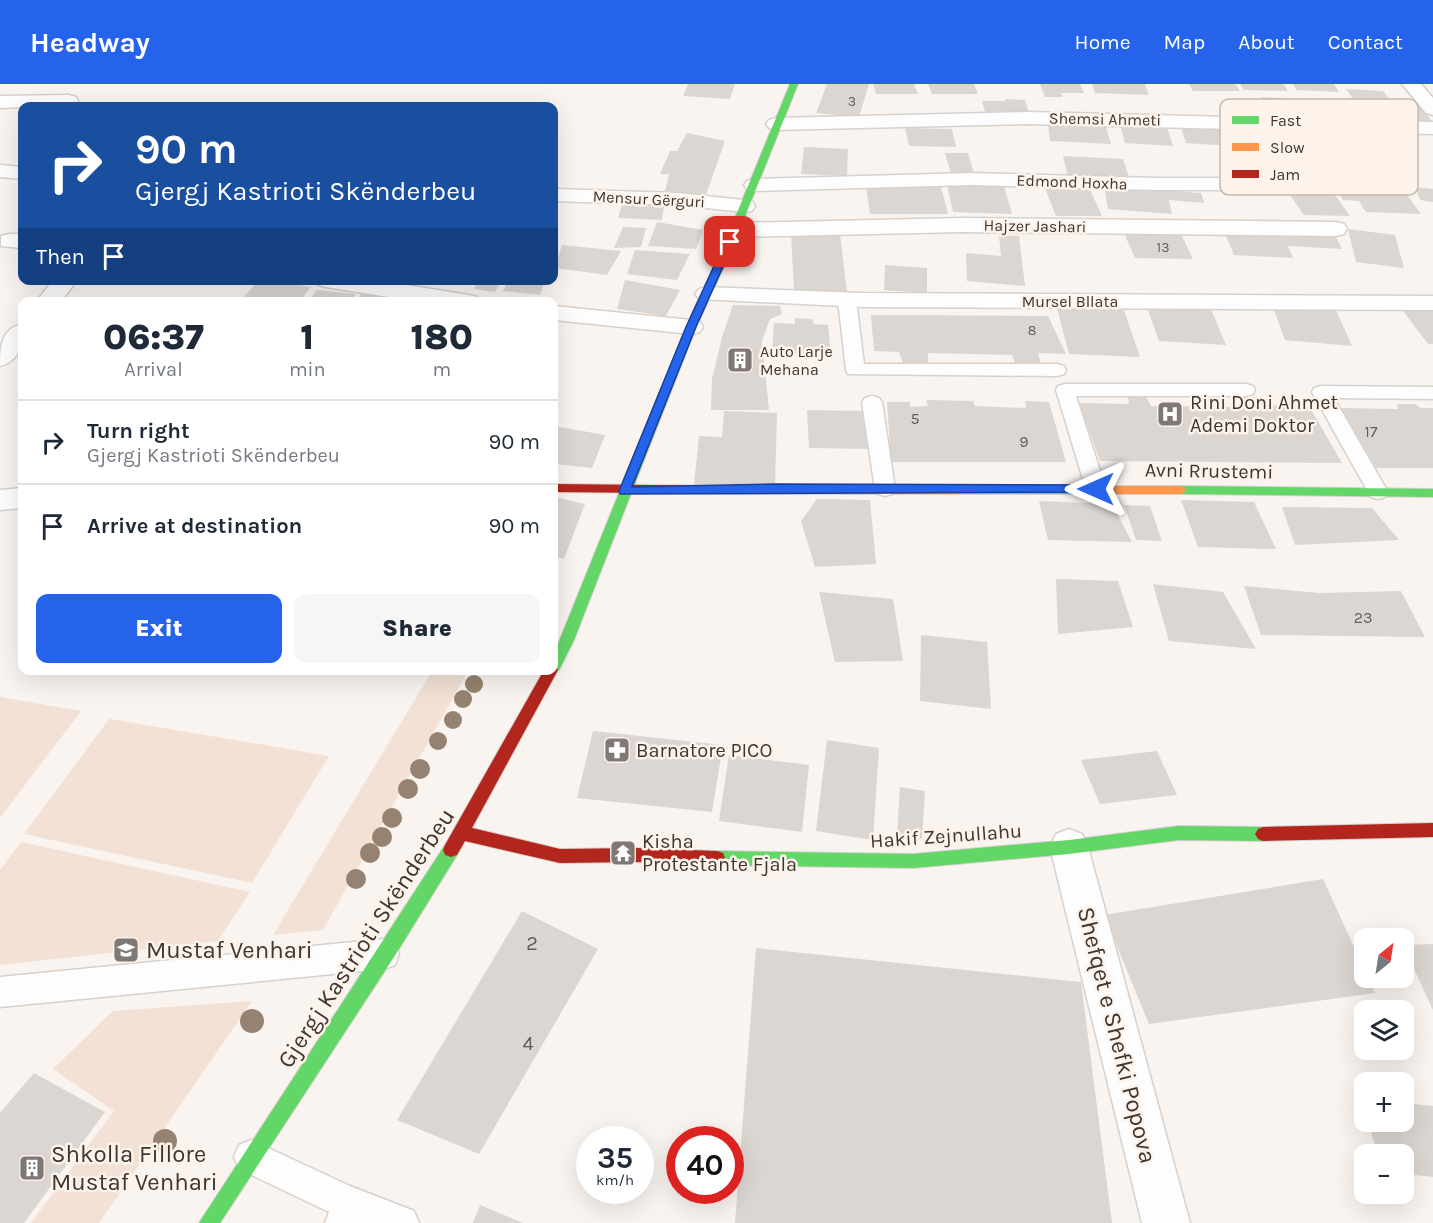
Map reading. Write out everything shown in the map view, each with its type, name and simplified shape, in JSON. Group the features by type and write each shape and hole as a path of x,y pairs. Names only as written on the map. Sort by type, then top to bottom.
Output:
{"street":[{"path":"558,658 691,327 735,230 794,84"},
{"path":"1411,84 1433,109"},
{"path":"0,102 69,101"},
{"name":"Shemsi Ahmeti","path":"776,124 1029,118 1220,123"},
{"name":"Shemsi Ahmeti","path":"1418,128 1433,128"},
{"path":"0,171 18,173"},
{"name":"Edmond Hoxha","path":"753,185 971,179 1220,184"},
{"name":"Mensur Gërguri","path":"558,195 678,199 744,206"},
{"name":"Hajzer Jashari","path":"735,230 962,225 1336,229"},
{"path":"52,297 62,285"},
{"path":"358,285 436,297"},
{"name":"Mursel Bllata","path":"707,294 847,300 1433,303"},
{"path":"558,313 691,327"},
{"path":"0,358 18,337"},
{"name":"Avni Rrustemi","path":"558,488 624,491 1096,489 1433,493"},
{"path":"0,500 18,498"},
{"name":"Gjergj Kastrioti Skënderbeu","path":"209,1223 463,833 548,675"},
{"name":"Hakif Zejnullahu","path":"463,833 560,856 636,855 776,861 913,861 1069,847 1179,833 1334,834 1433,830"},
{"name":"Shefqet e Shefki Popova","path":"1069,847 1166,1223"}],"lane":[{"path":"847,300 855,370 1057,370"},
{"path":"1096,489 1065,390 1246,390"},
{"path":"1378,492 1322,392 1433,393"},
{"path":"872,402 885,489"},
{"path":"0,992 384,954"},
{"path":"251,1157 346,1213 402,1223"}],"shaded area":[{"path":"430,675 466,675 323,930 273,935"},
{"path":"0,697 81,711 0,818"},
{"path":"109,719 329,756 252,883 24,834"},
{"path":"21,842 250,892 218,941 0,965 0,870"},
{"path":"252,1001 99,1223 31,1223 114,1111 53,1069 113,1011"}],"building":[{"path":"688,84 735,84 730,99 683,96"},
{"path":"827,84 869,84 859,117 816,113"},
{"path":"873,84 914,84 918,94 876,94"},
{"path":"928,84 974,84 978,94 932,94"},
{"path":"1040,84 1080,84 1084,93 1061,93 1063,97 1045,97"},
{"path":"1092,84 1145,84 1149,95 1095,93"},
{"path":"1189,84 1235,84 1240,91 1193,91"},
{"path":"1240,84 1283,84 1288,91 1244,90"},
{"path":"1293,84 1334,84 1339,92 1296,90"},
{"path":"1346,89 1383,91 1389,99 1353,99"},
{"path":"1261,97 1296,99 1262,99"},
{"path":"1005,99 1025,100 1030,116 986,115 982,101 1005,101"},
{"path":"1418,105 1420,105 1433,123 1418,123"},
{"path":"1048,123 1106,127 1111,144 1050,141"},
{"path":"1120,124 1167,127 1173,146 1125,143"},
{"path":"1180,125 1220,128 1220,145 1186,143"},
{"path":"905,128 952,129 956,147 909,146"},
{"path":"687,133 725,141 706,195 665,191 669,174 660,174 670,151 677,151"},
{"path":"804,147 848,149 847,176 801,174"},
{"path":"945,153 968,153 975,177 952,177"},
{"path":"1063,156 1123,159 1130,180 1068,177"},
{"path":"1043,183 1087,183 1102,216 1056,216"},
{"path":"947,185 1004,186 1012,214 953,212"},
{"path":"1104,186 1201,193 1204,203 1169,200 1172,214 1108,209"},
{"path":"866,187 941,187 948,214 870,214"},
{"path":"1418,187 1433,189 1433,202 1420,200"},
{"path":"1290,195 1335,195 1350,216 1304,215"},
{"path":"1340,195 1407,195 1421,214 1366,212 1359,201 1343,200"},
{"path":"622,204 664,207 662,220 618,218"},
{"path":"657,222 703,230 696,249 648,246"},
{"path":"623,227 646,228 641,247 614,248"},
{"path":"1348,229 1395,235 1404,268 1356,262"},
{"path":"1224,231 1336,237 1342,249 1288,246 1293,258 1234,255"},
{"path":"791,233 840,234 847,292 794,290"},
{"path":"1124,233 1181,234 1193,259 1135,258"},
{"path":"999,235 1019,236 1025,286 967,281 966,253 1001,256"},
{"path":"562,245 621,251 607,275 558,268"},
{"path":"635,250 690,254 677,280 627,274"},
{"path":"885,265 927,268 927,293 884,290"},
{"path":"625,280 680,290 666,316 617,309"},
{"path":"254,285 311,287 303,297 244,297"},
{"path":"476,285 499,285 495,292 474,289"},
{"path":"506,285 543,285 540,295 503,291"},
{"path":"317,290 356,294 354,297 311,297"},
{"path":"362,293 383,297 359,297"},
{"path":"1146,304 1210,307 1226,345 1159,341"},
{"path":"1272,304 1336,310 1352,346 1285,340"},
{"path":"733,305 780,306 782,314 770,319 762,341 769,410 711,410 712,379 722,337"},
{"path":"1400,307 1433,307 1433,344 1428,344"},
{"path":"1057,308 1124,310 1140,357 1069,354"},
{"path":"871,315 1048,316 1066,354 1038,353 1041,364 1016,365 1012,355 928,353 928,365 903,363 899,352 874,351"},
{"path":"795,318 812,319 814,324 828,325 831,355 772,353 774,323 795,324"},
{"path":"1128,396 1146,396 1151,406 1243,407 1238,397 1259,397 1262,405 1309,406 1342,463 1100,461 1079,403 1129,404"},
{"path":"926,400 973,401 975,406 1026,408 1025,401 1049,402 1066,462 891,462 887,402 910,402 910,407 928,406"},
{"path":"1397,404 1415,404 1421,408 1433,408 1433,468 1376,468 1341,408 1398,409"},
{"path":"807,410 866,411 870,449 809,448"},
{"path":"724,411 777,413 775,488 694,485 699,436 722,437"},
{"path":"558,427 605,435 592,468 558,464"},
{"path":"558,498 585,504 564,559 558,557"},
{"path":"817,499 870,500 876,564 815,567 801,521"},
{"path":"1181,500 1254,502 1276,549 1198,547"},
{"path":"1039,501 1112,504 1132,542 1048,540"},
{"path":"1124,505 1150,506 1162,541 1136,540"},
{"path":"1282,507 1372,508 1399,540 1295,545"},
{"path":"1056,579 1118,581 1133,627 1058,634"},
{"path":"1153,584 1223,592 1256,649 1169,641"},
{"path":"1244,586 1320,593 1401,591 1425,637 1261,635"},
{"path":"819,592 893,599 903,661 835,662"},
{"path":"921,635 987,642 991,709 920,701"},
{"path":"593,731 723,745 712,812 577,798"},
{"path":"827,740 879,748 873,840 816,831"},
{"path":"1157,751 1177,795 1100,804 1081,760"},
{"path":"729,755 809,765 802,832 719,821"},
{"path":"900,787 925,791 922,839 897,835"},
{"path":"1323,879 1354,947 1354,988 1373,988 1375,993 1149,1024 1104,915"},
{"path":"522,911 598,949 479,1154 397,1120"},
{"path":"1433,944 1433,1010 1414,969 1414,945"},
{"path":"756,948 1081,982 1112,1223 735,1223 736,1204 744,1204 742,1126"},
{"name":"Shkolla Fillore Mustaf Venhari","path":"34,1073 105,1112 24,1223 0,1223 0,1113"},
{"path":"1414,1104 1433,1106 1433,1177 1414,1175 1414,1144 1375,1144 1371,1132 1414,1132"},
{"path":"480,1205 523,1223 473,1223"}],"traffic: fast":[{"path":"558,658 691,327 725,254 794,84"},
{"path":"1181,490 1433,493"},
{"path":"717,858 913,861 1069,847 1179,833 1263,834"},
{"path":"209,1223 388,951 451,850"}],"traffic: slow":[{"path":"746,490 1181,490"}],"traffic: jam":[{"path":"558,488 746,490"},
{"path":"451,850 548,675"},
{"path":"1263,834 1433,830"},
{"path":"463,833 560,856 636,855 717,858"}],"place":[{"name":"Auto Larje Mehana","path":"740,360"},
{"name":"Rini Doni Ahmet Ademi Doktor","path":"1170,414"},
{"name":"Barnatore PICO","path":"617,750"},
{"name":"Kisha Protestante Fjala","path":"623,853"},
{"name":"Mustaf Venhari","path":"126,950"},
{"name":"Shkolla Fillore Mustaf Venhari","path":"32,1168"}],"route":[{"path":"730,242 691,327 624,491 776,488 1096,489"}]}
